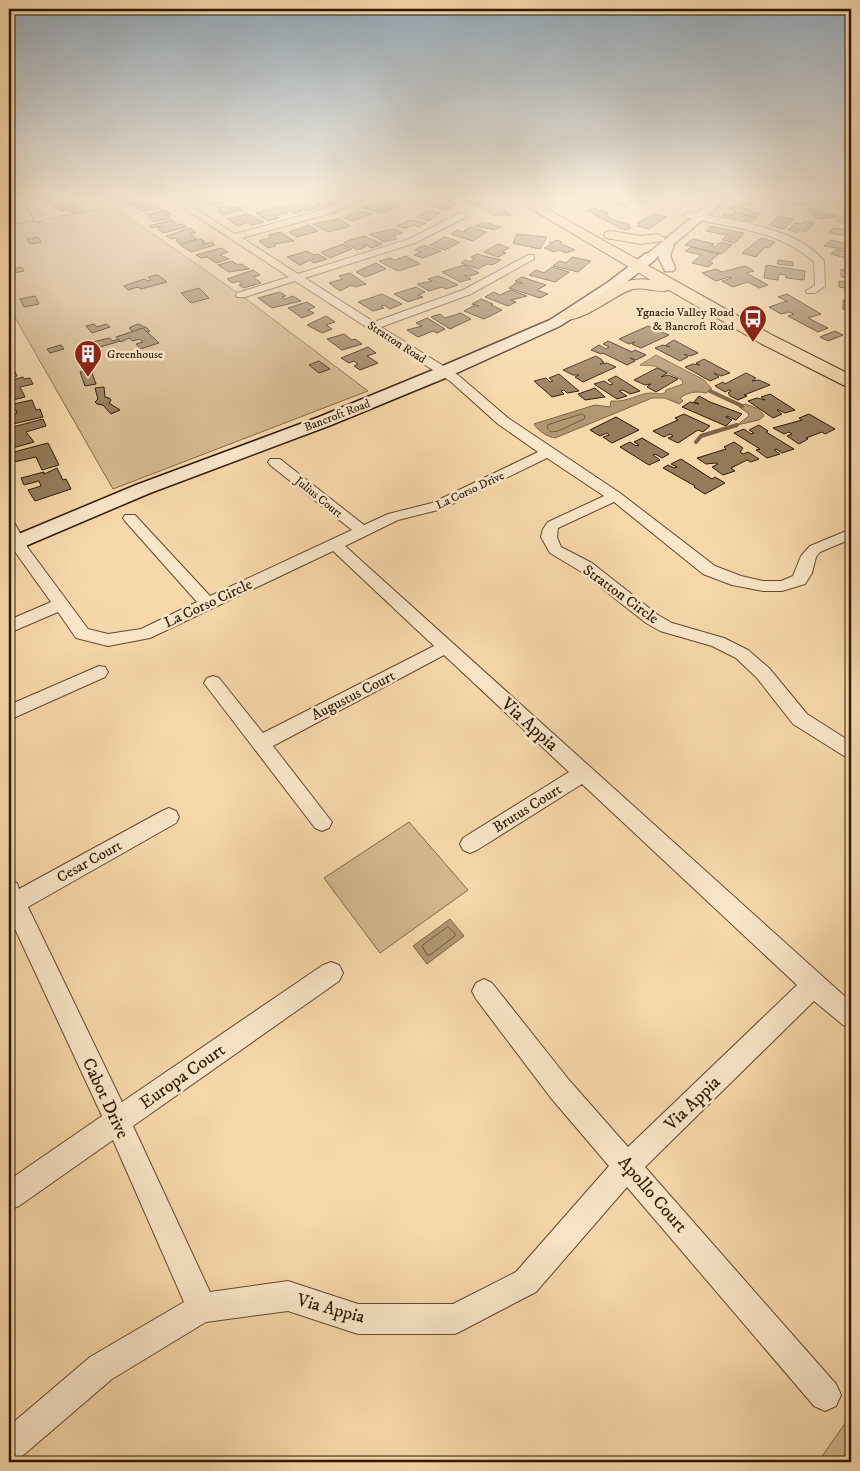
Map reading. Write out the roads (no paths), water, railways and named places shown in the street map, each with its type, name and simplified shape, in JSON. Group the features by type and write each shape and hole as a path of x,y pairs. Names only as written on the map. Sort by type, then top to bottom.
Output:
{"highway":[{"path":"601,283 611,266"},
{"path":"649,266 718,312 766,339 851,382"},
{"path":"662,266 670,268 807,347 851,369"},
{"path":"567,316 621,286 632,283 665,288 718,312"}],"main road":[{"name":"Bancroft Road","path":"11,534 325,421 530,327 563,309 628,266"},
{"name":"Bancroft Road","path":"439,369 567,316 612,286 632,266"}],"street":[{"name":"Stratton Road","path":"278,266 471,390 501,419 548,453 615,496"},
{"path":"241,295 335,266"},
{"path":"373,326 467,292 515,266"},
{"path":"811,291 818,289 820,286 819,266"},
{"name":"La Corso Drive","path":"362,531 394,517 438,506 548,453"},
{"name":"Julius Court","path":"276,462 362,531"},
{"path":"615,496 709,570 738,582 763,586 782,586 799,580 804,573 809,556 815,550 851,534"},
{"name":"Stratton Circle","path":"615,496 553,525 548,537 556,550 586,566 652,619 666,626 728,646 742,654 763,673 800,719 851,751"},
{"path":"130,518 207,603"},
{"name":"La Corso Circle","path":"11,534 82,634 108,640 144,634 362,531"},
{"name":"Via Appia","path":"9,1447 101,1368 202,1308 288,1296 358,1319 455,1319 526,1282 628,1165 814,985 334,544"},
{"path":"9,627 62,604"},
{"name":"Augustus Court","path":"261,743 446,647"},
{"path":"9,713 99,672"},
{"path":"213,683 322,822"},
{"name":"Brutus Court","path":"470,844 584,773"},
{"name":"Cesar Court","path":"11,899 169,817"},
{"name":"Cabot Drive","path":"11,899 118,1122 202,1308"},
{"name":"Europa Court","path":"9,1196 331,973"},
{"path":"814,985 851,1017"},
{"name":"Apollo Court","path":"484,991 560,1089 628,1165 825,1395"}],"water":[{"path":"656,355 704,380 712,389 706,393 695,392 686,394 680,398 683,401 679,404 665,398 652,398 555,438 543,433 534,424 595,405 610,407 611,401 622,401 646,393 663,394 666,390 683,384 682,380 655,366 640,365"},
{"path":"745,404 759,410 764,416 759,420 737,425 749,416 748,413 739,407"},
{"path":"450,919 464,936 427,964 413,946"}],"waterway":[{"path":"710,391 742,406"},
{"path":"696,442 701,436 737,425"}],"place":[{"name":"Ygnacio Valley Road & Bancroft Road","path":"753,343"},
{"name":"Greenhouse","path":"88,378"}]}
